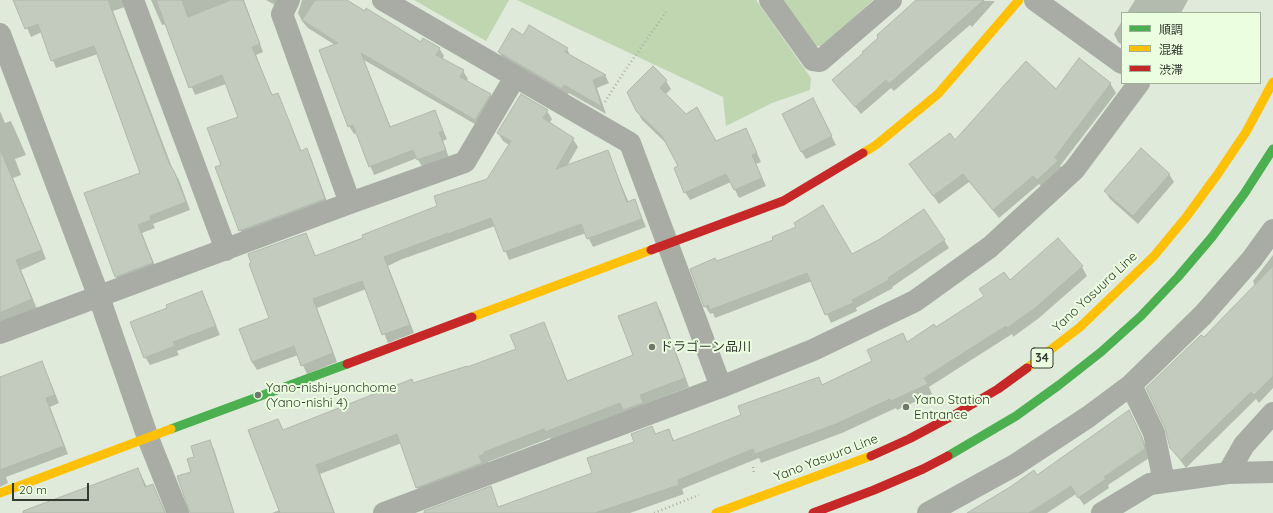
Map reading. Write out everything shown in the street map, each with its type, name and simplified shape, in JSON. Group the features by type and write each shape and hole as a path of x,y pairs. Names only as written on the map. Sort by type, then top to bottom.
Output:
{"main road":[{"path":"0,493 783,201 876,144 938,94 1019,0"},
{"name":"Yano Yasuura Line","path":"716,513 862,460 909,439 998,389 1040,359 1080,327 1154,256 1182,222 1217,175 1238,144 1273,82"},
{"name":"34","path":"813,513 874,490 923,469 970,444 1016,416 1101,352 1141,316 1178,277 1212,237 1244,194 1273,149"}],"street":[{"path":"133,0 226,250"},
{"path":"289,0 282,14 350,203"},
{"path":"383,0 630,143 721,387"},
{"path":"770,0 813,60 820,61 891,0"},
{"path":"1035,0 1121,62"},
{"path":"0,34 99,296 148,438 178,513"},
{"path":"0,333 350,203 465,162 515,77"},
{"path":"384,513 721,387 813,350 915,301 984,252 1074,170 1138,84"},
{"path":"928,513 1015,465 1088,417 1130,385 1203,315 1252,259 1273,230"},
{"path":"1130,385 1154,433 1164,482"},
{"path":"1228,473 1244,445 1273,413"},
{"path":"1102,513 1150,484 1228,473 1273,472"}],"path":[{"path":"594,121 624,72 666,12"}],"green space":[{"path":"414,0 509,0 486,41"},
{"path":"517,0 756,0 811,78 810,90 772,103 726,126 723,97"},
{"path":"778,0 873,0 823,46 813,46"}],"building":[{"path":"13,0 108,0 169,163 174,171 186,202 150,216 151,220 138,225 153,263 115,277 84,193 140,173 94,46 51,61 38,24 25,29"},
{"path":"156,0 182,0 188,17 231,0 243,0 260,44 252,47 272,95 278,93 301,151 307,148 325,199 239,231 215,167 221,165 207,128 238,117 222,75 189,88"},
{"path":"315,0 347,0 365,11 366,8 421,42 423,38 440,48 436,55 464,70 460,77 491,94 475,120 361,53 390,127 435,110 443,131 439,132 446,150 417,160 413,150 369,167 353,125 348,127 319,50 338,43 302,20"},
{"path":"916,0 984,0 889,84 886,80 855,107 832,80 863,53 862,52 878,38 877,35"},
{"path":"529,25 568,48 565,52 606,75 593,80 602,107 564,85 562,89 498,52 512,28 523,35"},
{"path":"1079,58 1111,83 1055,157 1058,161 1037,180 1033,176 993,210 963,174 933,196 909,164 950,133 955,140 1026,61 1056,89"},
{"path":"653,66 667,80 660,88 686,114 697,107 716,141 746,128 757,153 752,155 762,178 734,190 726,174 684,193 674,168 678,166 662,136 636,111 627,92"},
{"path":"521,94 548,110 543,118 574,138 556,169 608,150 627,202 635,199 642,219 587,239 581,224 504,252 491,218 448,233 384,257 410,325 382,335 362,281 313,299 333,353 301,366 294,346 252,362 239,329 269,318 249,264 251,263 248,254 306,233 315,256 363,238 362,235 437,206 434,196 487,179 511,141 497,133"},
{"path":"813,98 832,136 801,152 782,114"},
{"path":"1141,148 1170,174 1133,216 1104,191"},
{"path":"0,149 42,250 16,260 32,299 0,313"},
{"path":"823,205 852,254 880,239 924,209 945,240 888,278 889,280 852,300 853,303 825,315 807,273 710,310 708,305 704,307 690,269 715,258 717,261 773,240 772,237 796,227 794,223"},
{"path":"1058,238 1083,266 1034,309 1007,328 1006,326 924,378 928,384 891,401 890,399 836,424 755,454 753,449 678,480 679,485 595,513 425,513 424,511 491,486 498,507 592,473 587,458 634,442 631,434 652,426 655,434 669,429 673,441 741,415 738,406 819,377 822,385 872,361 867,350 903,333 907,342 934,324 936,327 984,296 979,289 1004,272 1010,280"},
{"path":"1273,266 1273,376 1254,395 1251,392 1181,460 1170,448 1165,428 1146,388 1201,335 1204,337"},
{"path":"202,291 216,326 173,342 175,346 144,358 130,322 167,308 166,305"},
{"path":"656,302 685,378 640,395 643,403 623,410 620,403 545,432 544,429 484,452 484,454 479,456 482,463 416,488 397,434 316,465 334,513 280,513 248,430 278,419 283,430 412,379 413,383 467,367 516,349 510,335 544,322 567,381 633,355 618,316"},
{"path":"42,361 55,395 46,398 64,446 0,470 0,377"},
{"path":"1129,410 1142,437 1145,449 1104,477 1106,479 1078,498 1071,486 1029,513 967,513 1010,487 1034,470 1037,475"},
{"path":"210,440 234,513 190,513 177,476 191,472 187,459 194,457 191,446"},
{"path":"138,468 145,487 153,484 165,513 23,513 23,511"}],"traffic: fast":[{"path":"948,456 1016,416 1059,385 1101,352 1141,316 1178,277 1212,237 1244,194 1273,149"},
{"path":"171,429 347,364"}],"traffic: slow":[{"path":"863,153 876,145 938,94 1019,0"},
{"path":"1027,368 1080,327 1154,256 1187,216 1217,175 1246,132 1273,82"},
{"path":"472,317 651,250"},
{"path":"0,493 171,429"},
{"path":"716,513 871,456"}],"traffic: jam":[{"path":"651,250 783,201 863,153"},
{"path":"347,364 472,317"},
{"path":"871,456 909,439 954,415 998,389 1027,368"},
{"path":"813,513 874,490 923,469 948,456"}],"place":[{"name":"ドラゴーン品川","path":"652,347"},
{"name":"Yano-nishi-yonchome (Yano-nishi 4)","path":"258,395"},
{"name":"Yano Station Entrance","path":"906,407"}]}
